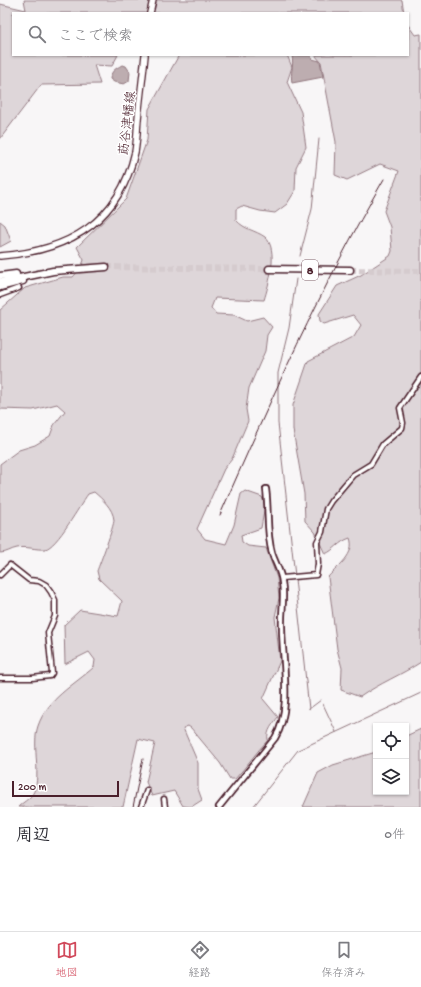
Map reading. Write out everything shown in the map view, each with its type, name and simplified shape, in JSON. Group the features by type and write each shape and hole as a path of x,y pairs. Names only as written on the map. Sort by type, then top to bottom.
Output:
{"highway":[{"path":"0,282 65,270 106,267"},
{"name":"8","path":"269,269 350,270"},
{"path":"0,287 65,270"},
{"path":"0,276 22,274 29,276"}],"main road":[{"path":"150,12 153,0"},
{"name":"莇谷津幡線","path":"0,256 43,250 63,243 95,222 112,205 127,180 135,151 145,56"}],"street":[{"path":"0,294 19,288"},
{"path":"282,578 316,575 318,564 317,542 322,532 326,509 353,475 371,464 383,444 402,428 403,424 400,408 421,377"},
{"path":"219,807 257,762 278,732 284,711 284,648 282,618 284,595 282,578 272,554 267,520 268,508 266,490"},
{"path":"0,575 10,565 29,580 39,581 52,592 55,600 55,616 48,633 52,673 50,676 32,678 0,678"},
{"path":"141,807 147,790"},
{"path":"164,799 165,807"}],"shaded area":[{"path":"24,0 402,0 404,12 12,12 12,56 117,56 112,66 94,65 100,84 41,85 0,139 0,4 26,10"},
{"path":"409,26 415,35 421,34 421,662 375,687 360,697 341,690 342,668 337,649 328,577 341,564 348,554 351,544 350,538 325,554 315,532 305,521 304,494 293,430 293,405 308,361 354,337 361,325 353,315 324,324 320,321 319,314 337,286 361,275 390,256 392,251 390,227 384,211 399,171 380,164 347,180 335,175 336,142 321,62 316,56 409,56"},
{"path":"178,56 287,56 292,67 287,82 301,112 306,147 296,167 295,191 287,204 275,213 242,206 236,209 236,220 239,223 265,237 269,242 272,267 264,300 215,298 211,308 216,314 234,315 247,321 263,317 272,327 267,335 265,351 249,388 246,409 248,421 232,459 224,469 197,529 205,539 226,544 234,525 241,494 245,491 262,497 265,506 261,528 241,535 242,542 248,546 266,548 277,578 279,598 275,617 280,661 263,699 278,717 269,731 268,740 235,779 230,779 220,763 191,728 188,726 183,728 198,763 198,789 202,800 191,807 183,806 174,791 152,796 146,782 155,743 138,739 123,807 18,807 32,795 35,788 37,780 36,734 42,716 54,700 94,667 95,660 89,652 65,664 64,625 80,610 118,616 122,601 99,579 97,571 114,520 112,512 104,501 94,492 88,494 62,534 50,547 45,549 21,548 0,553 0,464 19,450 35,445 50,436 54,425 65,411 57,404 33,410 0,409 0,310 25,288 63,277 73,277 81,268 84,260 77,247 126,199 147,140 149,109"},
{"path":"292,56 310,56 312,59 320,61 323,77 292,83 291,76 293,63"},
{"path":"122,65 126,66 130,72 129,81 124,84 114,82 110,79 114,70"},
{"path":"0,221 5,225 11,241 0,247"},
{"path":"421,729 421,807 303,807 318,773 333,765 373,753 373,795 409,795 409,735"}],"waterway":[{"path":"300,256 312,209 319,139"},
{"path":"295,576 278,423 278,373 289,328 296,279"},
{"path":"295,579 309,709 321,700"},
{"path":"253,807 298,750 421,693"},
{"path":"323,704 336,732"}],"tunnel":[{"path":"106,267 269,269"},
{"path":"350,270 421,271"}],"railway":[{"path":"220,515 297,345 339,261 384,179"},
{"path":"133,807 143,759"}]}
